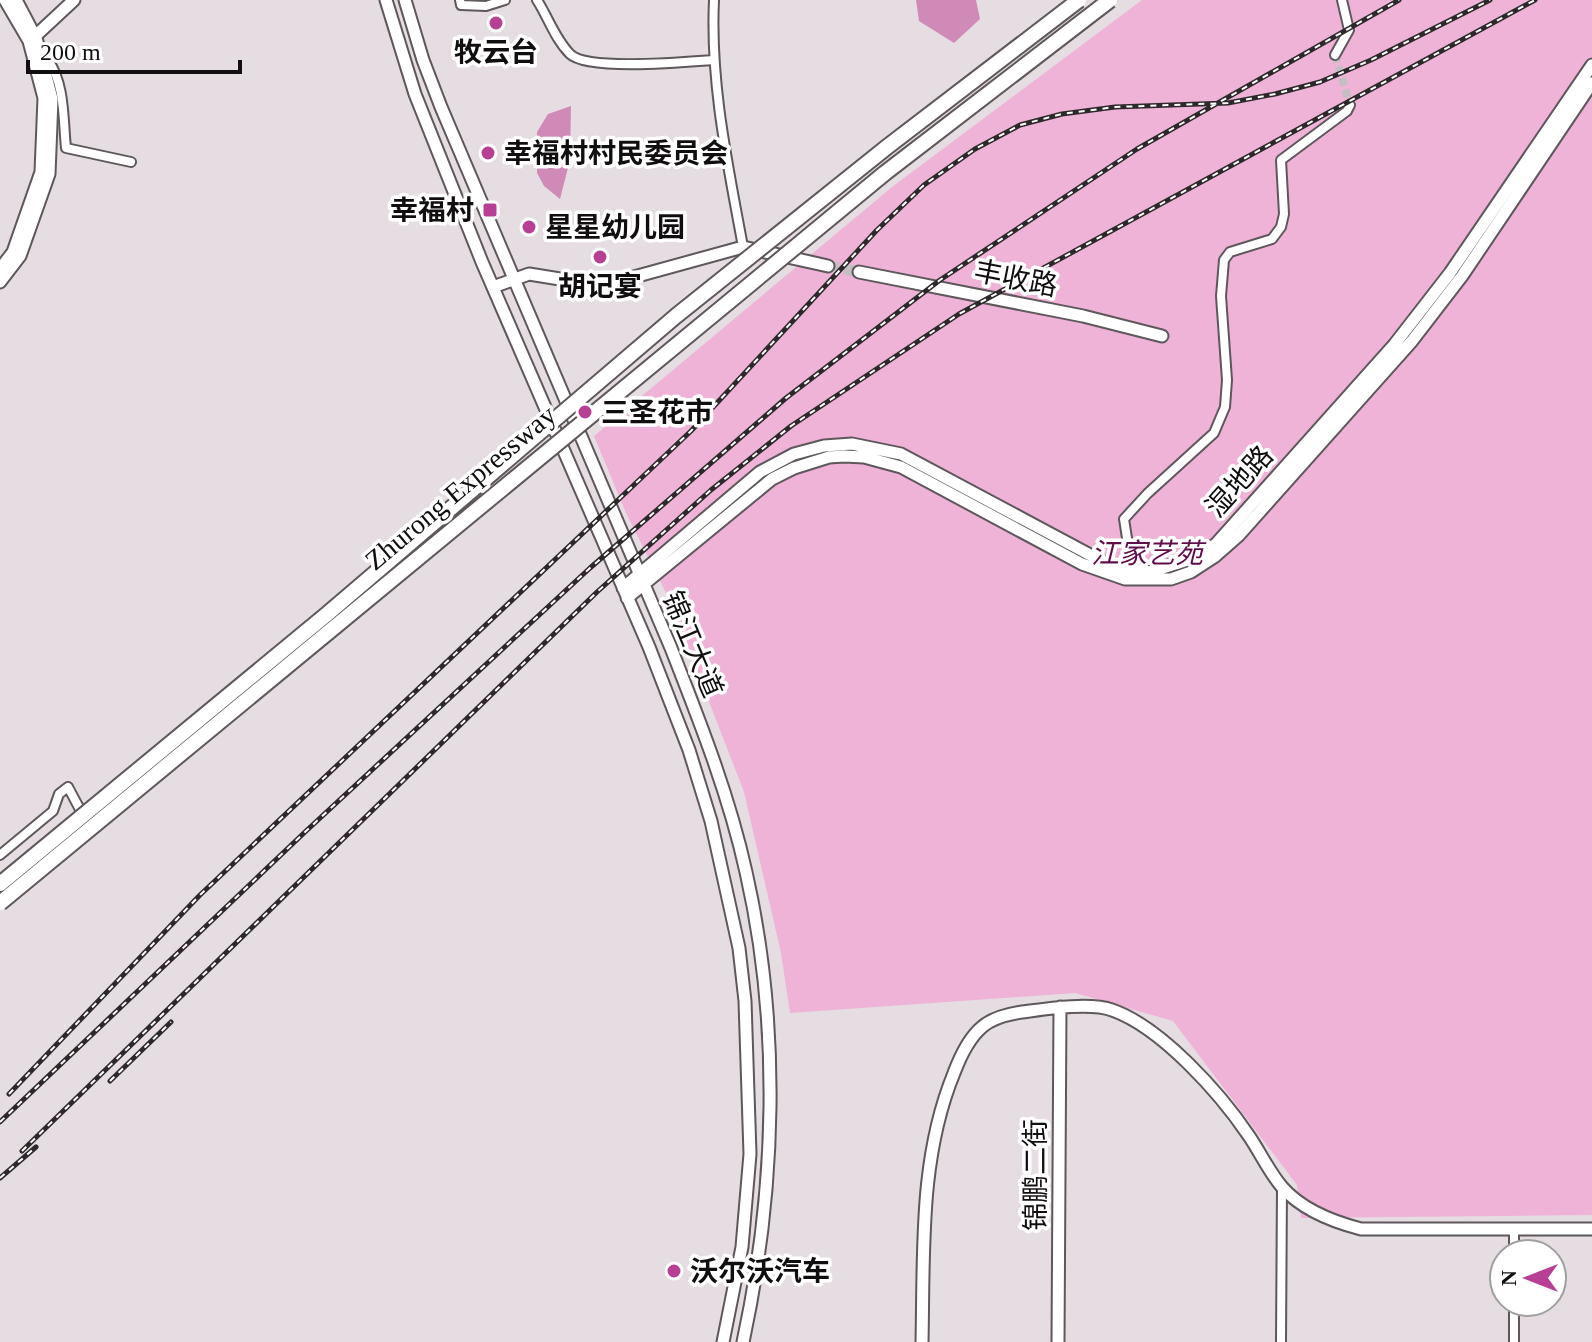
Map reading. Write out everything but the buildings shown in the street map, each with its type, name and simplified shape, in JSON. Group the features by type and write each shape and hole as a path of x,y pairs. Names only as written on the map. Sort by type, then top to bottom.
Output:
{"highway":[{"name":"Zhurong Expressway","path":"0,884 326,615 676,316 887,147 1079,0"},
{"name":"Zhurong Expressway","path":"0,903 885,173 1110,0"}],"street":[{"path":"5,0 32,40"},
{"path":"0,282 20,256 49,174 52,99 16,0"},
{"path":"32,40 74,0"},
{"name":"锦江大道","path":"386,0 415,94 493,287 689,750 711,821 739,948 745,1001 750,1154 742,1247 723,1342"},
{"name":"锦江大道","path":"405,0 441,107 671,648 718,774 746,872 766,1000 769,1056 768,1173 761,1248 743,1342"},
{"path":"460,0 461,5 466,6 486,6 505,0"},
{"path":"537,0 571,56 586,62 642,64 713,60"},
{"path":"714,0 713,60 722,134 743,247"},
{"path":"1335,55 1349,30 1342,0"},
{"path":"38,60 48,60 52,65 60,92 66,148 131,162"},
{"path":"0,269 13,252 41,172 44,98 38,60"},
{"name":"湿地路","path":"1131,573 1171,567 1194,558 1216,544 1394,345 1450,273 1592,65"},
{"name":"湿地路","path":"625,593 772,479 829,457 864,457 901,467 968,495 1131,573 1171,579 1191,572 1239,535 1412,341 1462,276 1592,83"},
{"path":"1131,573 1124,519 1214,433 1225,407 1227,380 1221,296 1224,260 1230,252 1272,239 1281,227 1284,214 1281,160 1347,111 1350,105"},
{"path":"493,287 529,274 560,279 623,280 743,247 828,266"},
{"name":"丰收路","path":"859,272 1083,316 1162,336"},
{"path":"0,855 53,811 59,794 68,787 91,833"},
{"path":"922,1342 925,1193 933,1142 946,1091 962,1053 983,1026 1009,1014 1060,1007 1110,1009 1149,1028 1209,1086 1247,1133 1282,1187 1310,1208 1341,1223 1361,1229 1592,1229"},
{"name":"锦鹏二街","path":"1058,1342 1060,1007"},
{"path":"1281,1342 1282,1187"},
{"path":"1514,1229 1514,1238"},
{"path":"1514,1318 1514,1342"}],"green space":[{"name":"江家艺苑","path":"1142,0 1592,0 1592,1215 1301,1218 1297,1185 1173,1021 1075,993 790,1013 781,953 744,792 670,601 626,513 594,436 892,187"}],"shaded area":[{"path":"916,0 976,0 980,19 954,43 919,21"},
{"path":"571,106 570,160 560,199 544,186 537,173 537,132 548,114"}],"tunnel":[{"path":"1335,55 1350,105"},
{"path":"828,266 859,272"}],"railway":[{"path":"0,1122 305,832 590,568 786,398 940,280 1137,149 1399,0"},
{"path":"9,1094 200,895 691,431 877,230 924,185 975,149 1020,125 1062,114 1115,107 1228,103 1275,94 1320,82 1371,60 1490,0"},
{"path":"22,1151 597,592 711,490 791,426 959,314 1535,0"},
{"path":"110,1081 171,1022"},
{"path":"0,1178 36,1147"}],"place":[{"name":"牧云台","path":"496,23"},
{"name":"幸福村村民委员会","path":"488,153"},
{"name":"幸福村","path":"490,210"},
{"name":"星星幼儿园","path":"529,227"},
{"name":"胡记宴","path":"600,257"},
{"name":"三圣花市","path":"585,412"},
{"name":"沃尔沃汽车","path":"674,1271"}]}
